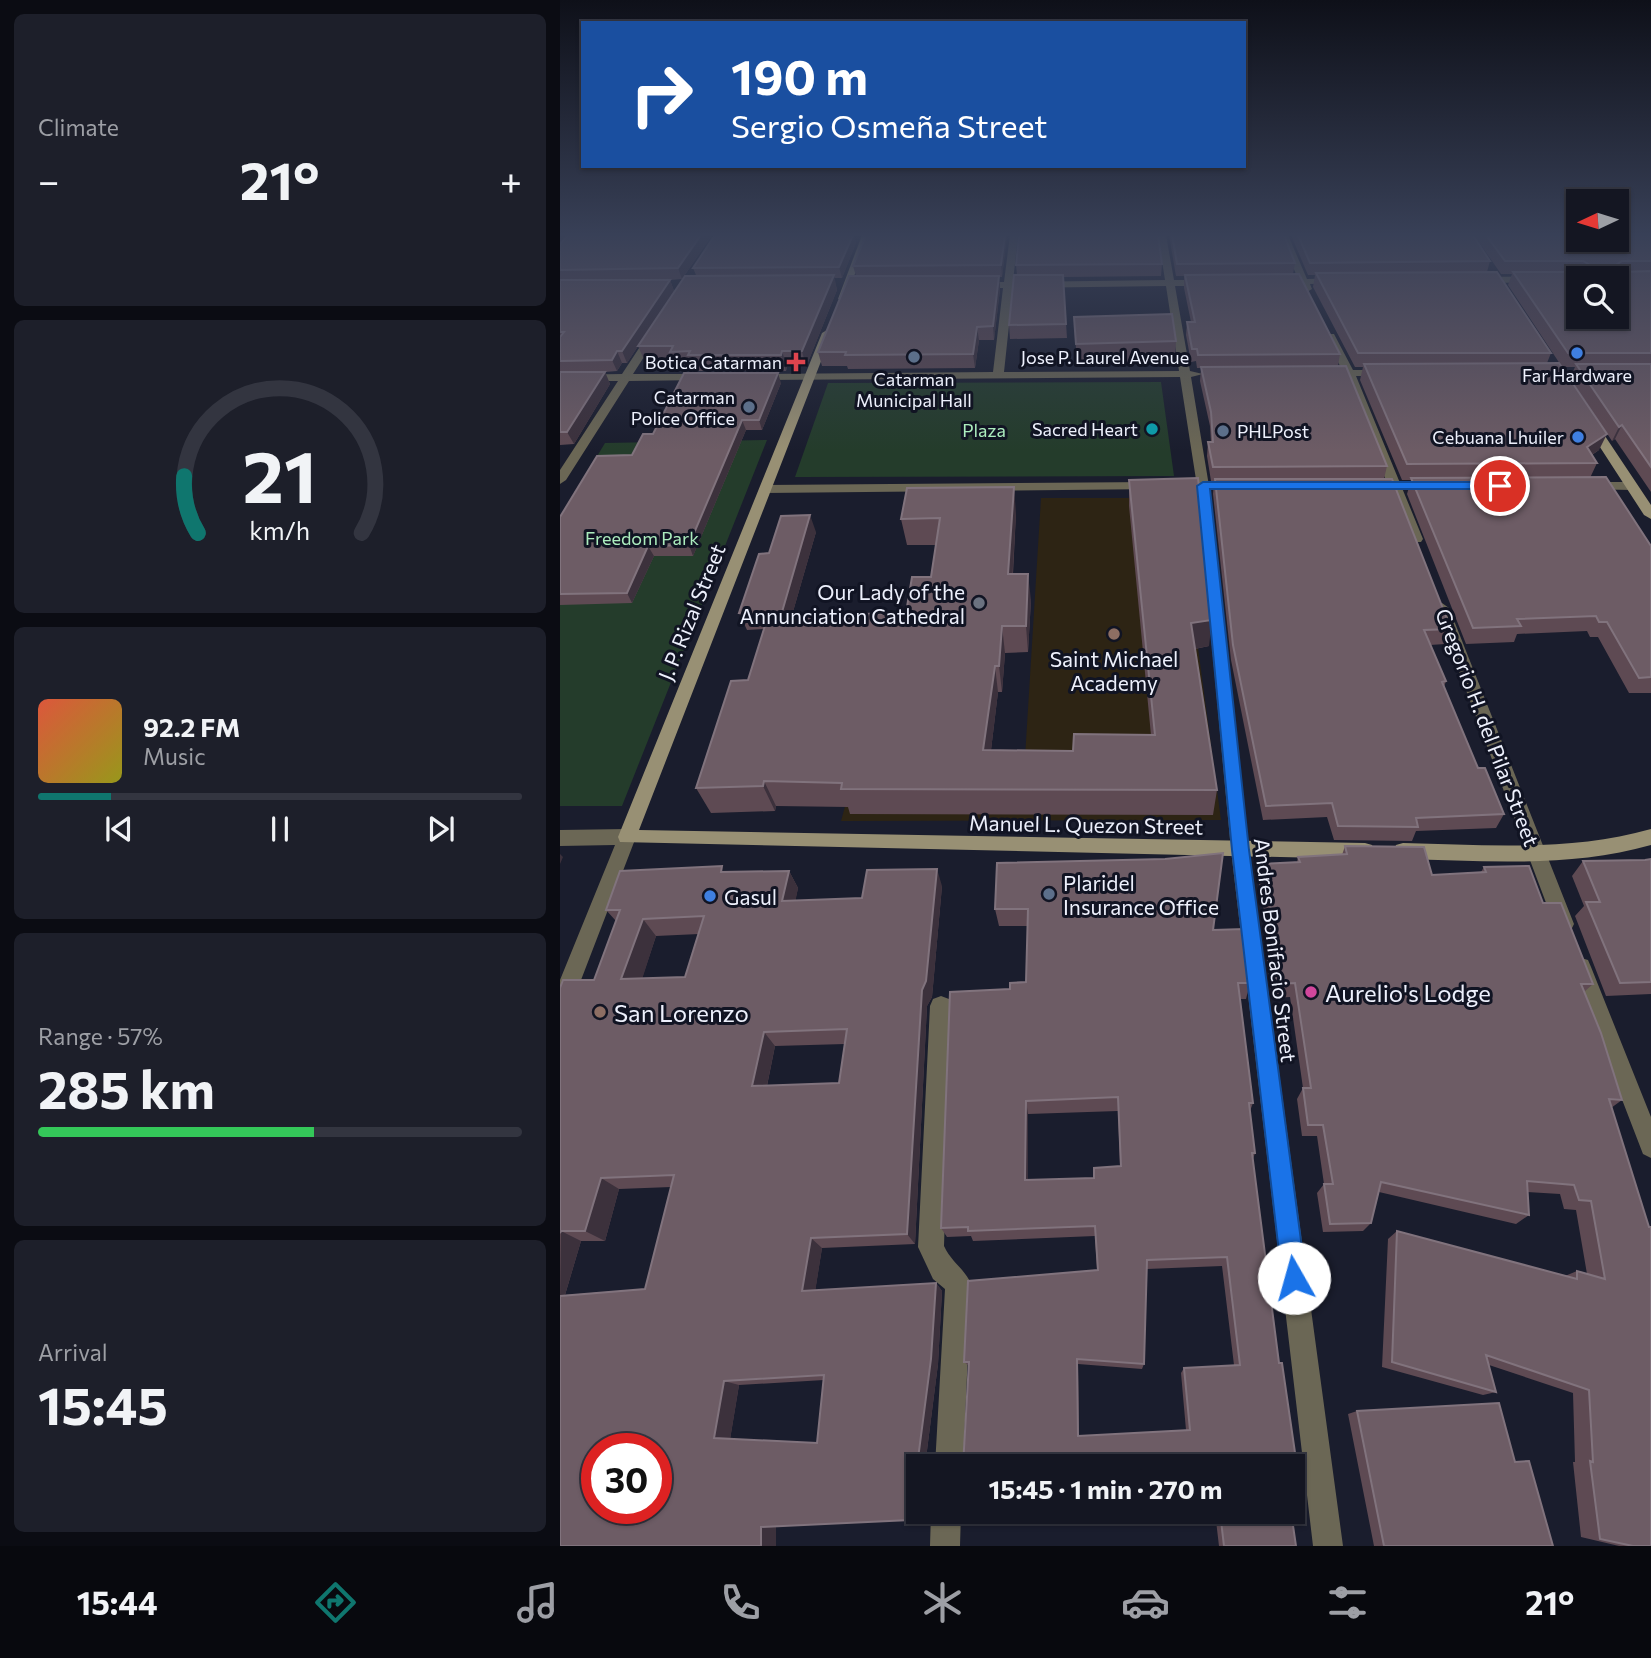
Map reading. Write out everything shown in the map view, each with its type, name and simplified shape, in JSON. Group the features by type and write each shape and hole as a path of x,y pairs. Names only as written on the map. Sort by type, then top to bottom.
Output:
{"main road":[{"name":"J. P. Rizal Street","path":"627,837 837,307"},
{"path":"1587,418 1651,515"},
{"name":"Manuel L. Quezon Street","path":"627,837 1240,850 1536,852 1590,849 1638,842 1651,837"}],"street":[{"path":"998,375 1006,307"},
{"name":"Andres Bonifacio Street","path":"1174,307 1203,486 1240,850 1328,1546"},
{"path":"560,480 663,320"},
{"path":"1326,327 1349,373 1420,549"},
{"path":"1308,373 1391,373"},
{"name":"Jose P. Laurel Avenue","path":"743,377 1213,374"},
{"path":"560,379 717,377"},
{"path":"765,489 1164,486"},
{"path":"1576,486 1632,486"},
{"name":"Gregorio H. del Pilar Street","path":"1439,599 1651,1146"},
{"name":"Manuel L. Quezon Street","path":"560,838 627,837"},
{"name":"J. P. Rizal Street","path":"560,1006 627,837"},
{"path":"941,1006 931,1247 942,1270 958,1284 950,1454"},
{"path":"944,1546 945,1524"}],"shaded area":[{"name":"Saint Michael Academy","path":"1041,498 1178,498 1221,820 841,821 855,770 1024,774"}],"green space":[{"name":"Plaza","path":"1161,382 1174,476 795,477 828,383"},
{"name":"Freedom Park","path":"767,440 622,806 560,806 560,518 605,443"}],"building":[{"path":"560,307 652,307 622,351 617,351 612,360 560,361 560,337 564,332 560,332"},
{"path":"664,307 820,307 802,351 782,351 781,355 688,355 690,351 670,352 673,346 638,346"},
{"path":"836,307 995,307 993,326 977,327 973,354 845,355 846,352 818,352"},
{"path":"1011,307 1065,307 1066,324 1009,325"},
{"path":"1192,307 1316,307 1340,354 1198,355 1197,349 1192,349 1187,322 1195,322"},
{"path":"1334,307 1520,307 1551,353 1358,353"},
{"path":"1537,307 1566,307 1566,329 1629,329 1629,307 1651,307 1651,353 1568,353"},
{"path":"1172,314 1176,341 1076,344 1074,317"},
{"path":"1559,363 1607,434 1587,447 1597,463 1407,464 1364,364"},
{"path":"1576,364 1651,364 1651,467 1622,425 1619,427"},
{"path":"1346,366 1387,466 1213,467 1208,442 1213,442 1211,412 1201,367"},
{"path":"560,372 605,372 567,432 560,432"},
{"path":"684,373 778,373 759,420 742,420 689,545 648,546 627,593 560,594 560,517 597,456 632,455 643,434 653,434"},
{"path":"1606,477 1651,546 1651,677 1639,678 1607,622 1599,622 1596,616 1517,619 1521,626 1473,628 1411,478"},
{"path":"1198,478 1212,620 1191,623 1217,790 841,789 842,783 764,781 763,786 696,788 731,681 748,680 768,616 906,613 912,577 931,577 940,518 901,519 907,488 1014,487 1008,574 1028,574 1026,626 1002,626 999,666 995,666 983,750 1073,751 1074,734 1155,735 1129,480"},
{"path":"1215,479 1392,479 1451,629 1424,630 1446,681 1442,682 1478,768 1485,768 1504,814 1416,818 1418,827 1338,826 1332,803 1266,806 1233,645"},
{"path":"810,515 782,612 739,613 759,554 769,553 781,516"},
{"path":"1345,846 1424,847 1432,875 1486,872 1484,867 1529,866 1543,903 1561,903 1593,984 1581,984 1601,1033 1622,1100 1609,1099 1651,1227 1651,1546 1633,1546 1600,1539 1590,1461 1593,1462 1589,1390 1486,1355 1496,1392 1392,1362 1397,1231 1577,1279 1577,1271 1605,1279 1591,1201 1579,1200 1574,1185 1527,1181 1529,1215 1381,1182 1371,1223 1330,1224 1324,1184 1333,1184 1323,1125 1308,1125 1303,1088 1311,1088 1295,983 1276,984 1269,931 1275,931 1262,864 1300,862 1298,857 1347,854"},
{"path":"1223,853 1213,930 1244,929 1250,983 1238,983 1253,1103 1249,1103 1255,1153 1252,1153 1279,1363 1282,1363 1295,1454 964,1454 969,1362 964,1362 968,1281 1098,1270 1095,1226 968,1231 968,1227 941,1228 950,992 1010,989 1010,983 1026,982 1028,909 995,909 997,863 1165,859","holes":["1118,1097 1121,1166 1094,1168 1094,1178 1025,1180 1026,1101","1227,1257 1240,1365 1184,1368 1190,1430 1078,1436 1077,1359 1144,1364 1147,1260"]},
{"path":"1651,859 1651,982 1620,983 1586,902 1600,902 1583,861"},
{"path":"722,866 721,872 789,871 782,901 862,898 867,870 937,869 926,981 922,990 907,1234 811,1238 802,1291 936,1283 931,1359 919,1454 906,1454 906,1520 761,1527 761,1546 560,1546 560,1296 645,1289 674,1175 601,1178 585,1231 560,1233 560,988 563,980 594,980 620,910 606,910 620,871","holes":["704,916 685,977 621,979 643,919","847,1029 839,1083 752,1086 764,1032","824,1375 817,1443 714,1438 724,1381"]},
{"path":"1499,1403 1515,1462 1529,1461 1553,1546 1384,1546 1357,1411"},
{"path":"1221,1524 1293,1524 1296,1546 1224,1546"}],"place":[{"name":"Far Hardware","path":"1577,353"},
{"name":"Catarman Municipal Hall","path":"914,357"},
{"name":"Botica Catarman","path":"796,362"},
{"name":"Catarman Police Office","path":"749,407"},
{"name":"Sacred Heart","path":"1152,429"},
{"name":"PHLPost","path":"1223,431"},
{"name":"Cebuana Lhuiler","path":"1578,437"},
{"name":"Our Lady of the Annunciation Cathedral","path":"979,603"},
{"name":"Saint Michael Academy","path":"1114,634"},
{"name":"Plaridel Insurance Office","path":"1049,894"},
{"name":"Gasul","path":"710,896"},
{"name":"Aurelio's Lodge","path":"1311,992"},
{"name":"San Lorenzo","path":"600,1012"}],"route":[{"path":"1294,1278 1240,850 1203,486 1500,486"}]}
